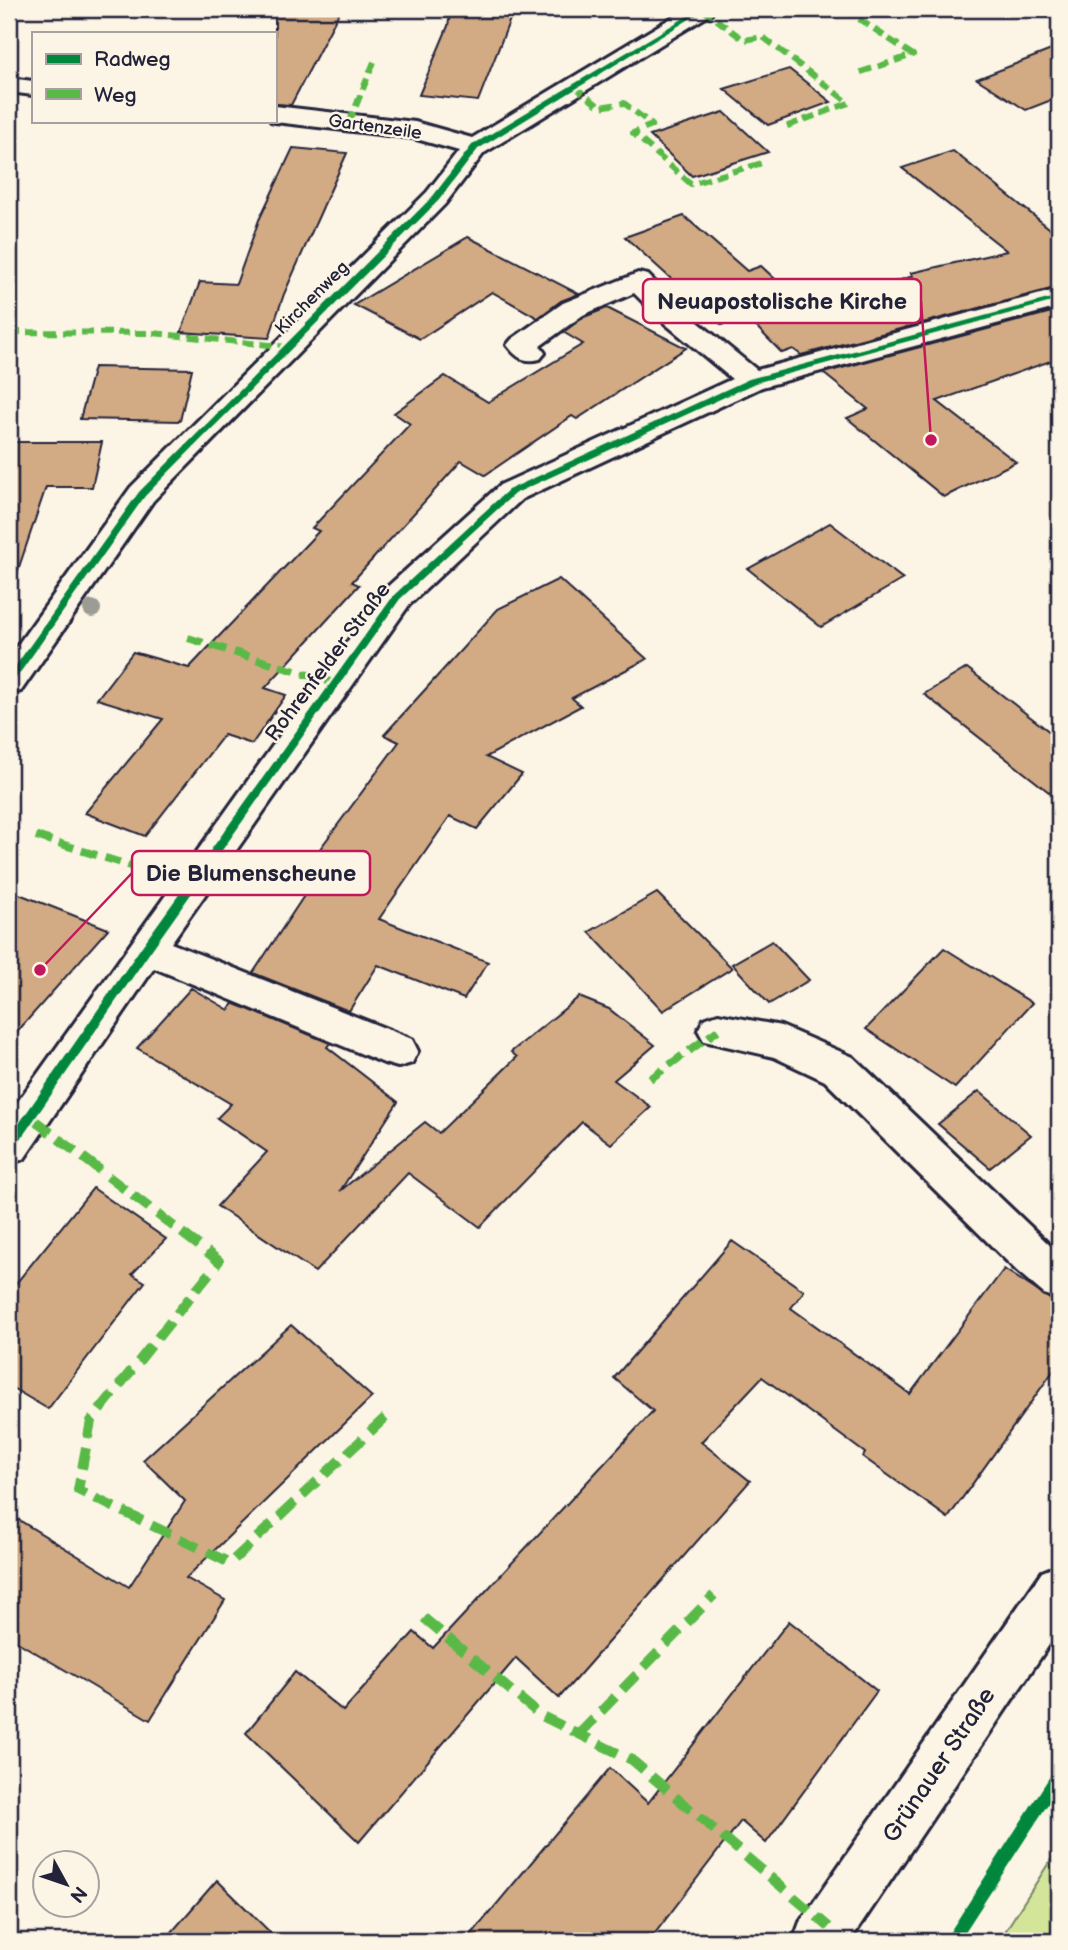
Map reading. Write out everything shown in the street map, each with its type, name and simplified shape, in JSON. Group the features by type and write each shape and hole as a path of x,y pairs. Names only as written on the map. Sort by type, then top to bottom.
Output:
{"street":[{"name":"Kirchenweg","path":"9,682 142,494 436,198 475,147 703,9"},
{"path":"9,85 32,88"},
{"name":"Gartenzeile","path":"276,114 415,130 475,147"},
{"path":"530,353 522,345 573,309 638,281 672,315 752,381"},
{"name":"Rohrenfelder Straße","path":"9,1147 146,948 397,597 511,492 752,381 1059,298"},
{"path":"146,948 398,1051"},
{"path":"718,1030 781,1042 839,1069 1032,1258 1059,1280"},
{"name":"Grünauer Straße","path":"819,1941 1059,1589"}],"green space":[{"path":"1059,1847 1059,1941 999,1941"}],"building":[{"path":"275,9 341,9 291,105 276,104"},
{"path":"451,9 514,9 478,101 419,95 448,26"},
{"path":"1059,47 1059,97 1026,110 977,79"},
{"path":"789,69 831,102 768,125 724,89"},
{"path":"724,112 768,152 692,176 650,136"},
{"path":"293,148 347,153 284,294 269,338 181,332 200,282 236,284 259,220"},
{"path":"953,151 1059,236 1059,287 801,355 793,349 782,353 742,312 722,325 625,237 684,216 747,271 761,266 801,303 819,297 826,304 913,276 911,273 1007,251 902,168"},
{"path":"468,237 579,294 561,301 538,318 492,292 420,339 354,305"},
{"path":"607,308 686,348 577,419 572,416 485,475 461,461 352,582 359,585 265,688 286,695 252,744 224,735 145,836 85,813 163,719 97,699 133,652 189,668 319,531 312,528 410,424 394,413 445,376 488,402 583,344 563,332 584,317"},
{"path":"1059,310 1059,358 937,401 1016,462 944,497 847,418 868,409 823,373"},
{"path":"94,367 192,369 180,421 80,419"},
{"path":"9,442 102,442 92,487 46,487 17,573 9,572"},
{"path":"830,523 903,579 821,627 748,569"},
{"path":"559,579 647,659 572,698 581,706 486,757 522,774 477,829 450,816 379,919 488,962 464,999 378,965 349,1011 253,973 321,870 308,865 399,742 384,735 498,609"},
{"path":"967,668 1059,739 1059,800 924,694"},
{"path":"9,890 108,929 9,1041"},
{"path":"657,893 732,968 663,1011 589,932"},
{"path":"772,941 809,980 769,1004 732,964"},
{"path":"944,948 1032,1003 955,1088 866,1029"},
{"path":"191,988 229,1010 233,1003 330,1043 327,1047 398,1102 340,1191 425,1122 439,1133 517,1057 511,1052 579,997 609,1009 655,1045 614,1080 651,1107 611,1144 582,1122 480,1227 408,1173 315,1272 217,1206 267,1152 217,1118 231,1104 137,1048"},
{"path":"979,1091 1031,1135 990,1168 938,1124"},
{"path":"93,1188 166,1239 132,1274 145,1282 48,1409 9,1386 9,1292"},
{"path":"732,1241 804,1291 791,1308 910,1394 1004,1269 1059,1305 1059,1363 948,1518 863,1457 865,1453 762,1377 701,1442 750,1481 559,1698 516,1658 359,1842 246,1733 295,1672 343,1711 414,1632 433,1648 653,1411 614,1378"},
{"path":"291,1325 372,1397 186,1578 225,1600 150,1720 9,1637 9,1514 129,1587 185,1501 143,1460"},
{"path":"789,1621 877,1691 766,1843 741,1821 649,1941 466,1941 610,1768 648,1803"},
{"path":"217,1880 279,1941 164,1941"}],"marked path":[{"path":"702,9 744,40 763,37 849,103 785,127"},
{"path":"844,9 913,55 855,74"},
{"path":"349,123 376,57"},
{"path":"574,86 600,107 624,103 652,125 633,133 691,184 762,163"},
{"path":"9,332 152,333 289,347"},
{"path":"188,638 334,683"},
{"path":"36,836 191,885"},
{"path":"650,1079 718,1030"},
{"path":"30,1117 219,1261 91,1421 78,1490 230,1563 388,1415"},
{"path":"579,1734 714,1595"},
{"path":"424,1618 540,1715 632,1760 829,1927"}],"cycle path":[{"path":"9,682 142,494 436,198 475,147 703,9"},
{"path":"9,1147 146,949 397,597 511,492 752,381 1059,298"},
{"path":"951,1941 1059,1775"}],"place":[{"name":"Neuapostolische Kirche","path":"931,440"},
{"name":"Die Blumenscheune","path":"40,970"}]}
